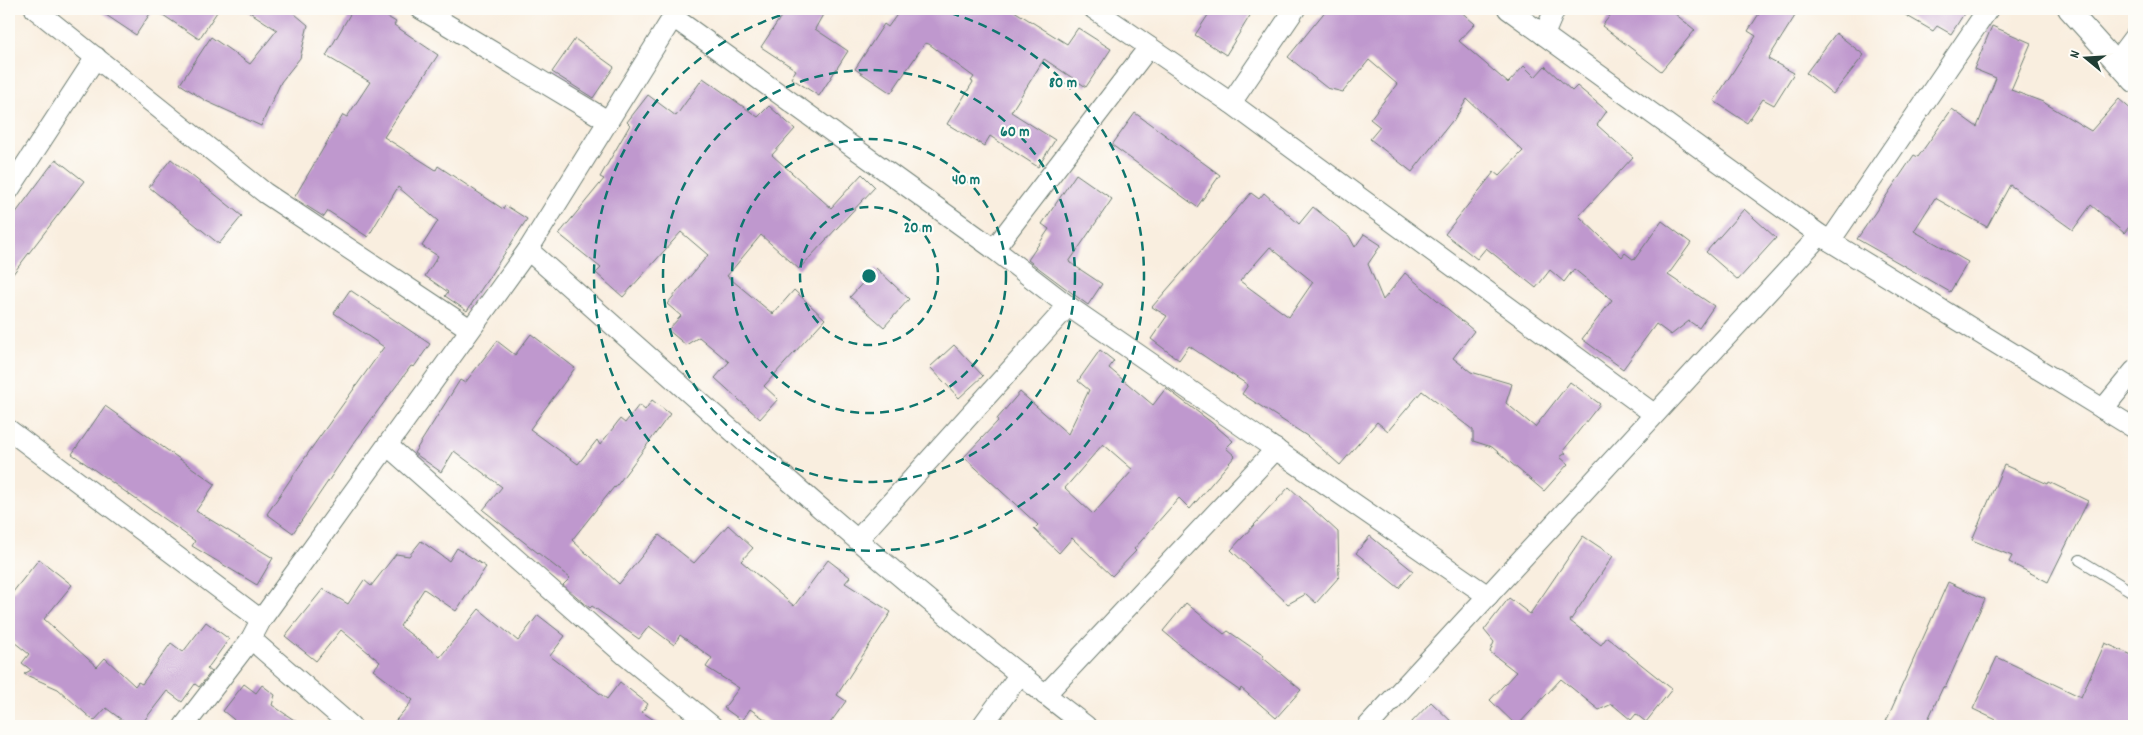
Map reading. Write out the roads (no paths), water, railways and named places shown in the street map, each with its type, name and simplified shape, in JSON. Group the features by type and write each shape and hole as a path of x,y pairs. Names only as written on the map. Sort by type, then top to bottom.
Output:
{"street":[{"path":"35,9 265,193 470,329"},
{"path":"421,9 608,121"},
{"path":"1094,9 1231,104 1654,414"},
{"path":"1231,104 1294,9"},
{"path":"1508,9 1825,238 2134,428"},
{"path":"1544,35 1554,9"},
{"path":"1368,726 1654,414 1825,238 1988,9"},
{"path":"2068,9 2134,82"},
{"path":"184,726 251,639 261,620 528,250 676,13 1068,306 1488,596"},
{"path":"2116,61 2134,37"},
{"path":"994,249 1149,47"},
{"path":"9,190 96,57"},
{"path":"528,250 858,539 1045,695 1086,726"},
{"path":"858,539 1068,306"},
{"path":"2104,409 2134,372"},
{"path":"9,430 261,620"},
{"path":"388,446 626,656 712,726"},
{"path":"1045,695 1276,449"},
{"path":"251,639 351,726"},
{"path":"982,726 1020,674"}],"lane":[{"path":"2080,560 2134,593"}]}
